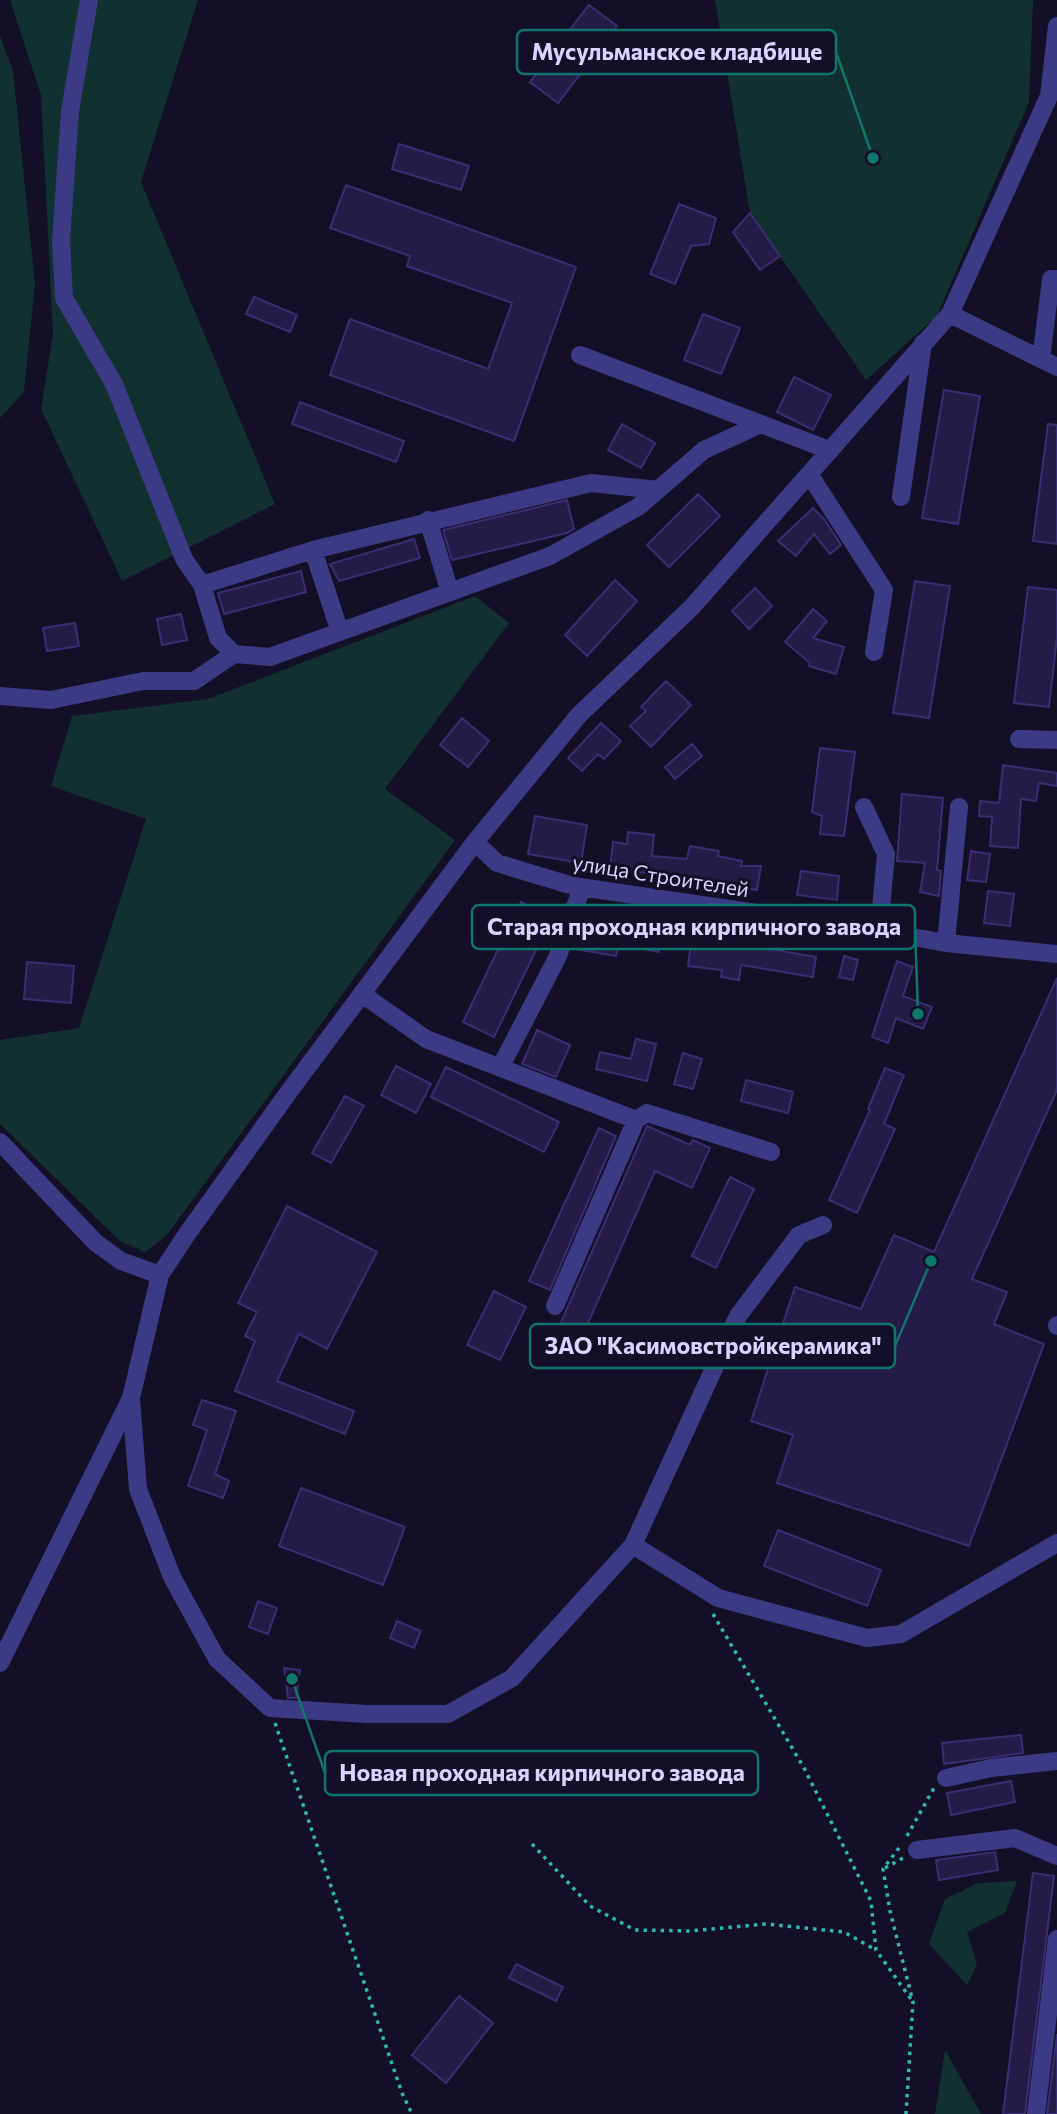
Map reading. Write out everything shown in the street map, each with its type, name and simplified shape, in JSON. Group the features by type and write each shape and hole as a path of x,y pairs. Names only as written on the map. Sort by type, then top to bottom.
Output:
{"street":[{"path":"89,0 69,111 61,241 64,298 114,384 184,559 202,585 218,638 234,654"},
{"path":"0,1663 131,1398 160,1276 194,1223 475,842 579,715 692,607 950,314 1053,96 1057,26"},
{"path":"950,314 1049,363 1051,279 1057,279"},
{"path":"901,497 923,343"},
{"path":"580,355 829,450"},
{"path":"0,696 51,700 144,681 194,681 234,654 270,657 340,632 550,556 638,507 704,450 761,424"},
{"path":"809,474 884,590 874,652"},
{"path":"202,585 313,550 591,483 658,491"},
{"path":"429,520 450,592"},
{"path":"313,550 340,632"},
{"path":"1020,739 1057,740"},
{"path":"864,807 886,854 879,931"},
{"path":"946,943 959,807"},
{"name":"улица Строителей","path":"475,842 497,863 582,887 946,943 1057,954"},
{"path":"500,1068 558,956 582,887"},
{"path":"362,994 426,1040 636,1120"},
{"path":"555,1306 636,1120 647,1112 771,1152"},
{"path":"0,1143 96,1244 121,1261 160,1276"},
{"path":"131,1398 138,1489 172,1577 216,1660 270,1708 367,1714 448,1714 512,1678 633,1545 738,1316 799,1235 823,1225"},
{"path":"633,1545 718,1598 867,1638 901,1634 1057,1543"},
{"path":"946,1778 991,1768 1057,1761"},
{"path":"917,1850 1015,1838 1057,1856"},
{"path":"1037,2114 1057,1939"}],"path":[{"path":"696,1584 804,1768 871,1901 876,1950"},
{"path":"270,1708 402,2093 412,2114"},
{"path":"906,2114 913,2002 890,1911 883,1869 905,1840 932,1789 946,1778"},
{"path":"532,1844 590,1906 635,1930 690,1931 766,1924 844,1932 876,1950 913,2002"},
{"path":"883,1869 917,1850"}],"green space":[{"path":"10,0 198,0 141,182 275,504 122,581 41,409 53,334 41,95"},
{"path":"715,0 1033,0 1029,102 937,316 866,380 750,213"},
{"path":"0,36 13,71 35,284 24,392 0,418"},
{"path":"475,596 509,623 385,789 455,840 167,1235 145,1252 120,1241 0,1124 0,1040 79,1028 146,819 51,786 72,716 208,699"},
{"path":"1017,1881 1005,1913 967,1932 977,1965 967,1985 929,1944 945,1899 978,1883"},
{"path":"945,2050 981,2114 935,2114"}],"building":[{"path":"589,5 617,26 558,103 530,82"},
{"path":"399,144 469,166 461,190 392,169"},
{"path":"346,185 576,267 514,441 330,375 350,319 488,369 512,303 407,266 410,256 330,228"},
{"path":"679,204 716,218 709,244 691,246 675,284 650,274"},
{"path":"750,213 780,256 760,270 733,232"},
{"path":"254,297 297,315 290,332 246,314"},
{"path":"703,314 740,328 721,374 684,360"},
{"path":"794,377 831,395 813,430 777,412"},
{"path":"944,390 980,396 958,524 922,518"},
{"path":"300,402 404,441 396,462 292,424"},
{"path":"622,424 655,443 641,468 608,450"},
{"path":"1048,424 1057,425 1057,544 1033,541"},
{"path":"698,494 720,516 669,567 647,545"},
{"path":"567,500 574,529 567,533 452,560 443,530"},
{"path":"813,508 824,519 841,545 830,554 814,534 796,556 778,541"},
{"path":"414,539 420,558 339,581 330,564"},
{"path":"301,571 306,592 224,614 218,593"},
{"path":"615,580 637,601 587,656 565,635"},
{"path":"915,581 950,586 929,718 893,713"},
{"path":"1028,587 1057,590 1057,637 1049,707 1014,703"},
{"path":"755,588 772,606 749,629 732,611"},
{"path":"813,609 827,621 813,638 844,647 836,674 809,666 810,663 785,642"},
{"path":"181,614 187,640 162,645 157,619"},
{"path":"75,623 79,646 47,651 43,628"},
{"path":"666,681 691,705 651,747 630,726 646,711 641,707"},
{"path":"462,718 489,741 468,767 440,745"},
{"path":"601,723 621,741 604,759 598,754 582,771 568,758"},
{"path":"692,744 702,756 675,779 665,767"},
{"path":"820,748 855,752 844,836 820,834 822,816 812,812"},
{"path":"1003,765 1057,773 1057,786 1039,783 1036,801 1021,799 1018,848 990,846 992,817 979,816 980,801 999,803"},
{"path":"902,794 943,798 937,870 941,871 939,896 920,892 925,863 897,861"},
{"path":"535,816 587,825 581,863 528,854"},
{"path":"628,832 654,835 652,856 687,859 690,846 719,851 718,856 742,861 741,866 761,866 757,890 683,880 684,877 610,869 613,842 627,844"},
{"path":"971,851 990,854 986,882 967,880"},
{"path":"801,871 839,876 837,900 797,895"},
{"path":"988,891 1014,894 1010,926 984,923"},
{"path":"521,902 552,917 494,1037 463,1022"},
{"path":"588,915 663,929 659,952 618,944 616,956 581,950"},
{"path":"692,935 816,957 813,977 741,965 739,980 721,977 722,970 688,966"},
{"path":"844,956 858,960 853,980 839,977"},
{"path":"897,961 913,967 903,996 932,1007 923,1029 896,1018 888,1043 872,1037"},
{"path":"27,962 74,966 71,1003 24,999"},
{"path":"1057,978 1057,1090 972,1279 1007,1292 994,1324 1044,1344 969,1546 777,1483 793,1435 751,1421 795,1287 861,1309 894,1235 934,1252"},
{"path":"537,1030 570,1045 556,1077 522,1064"},
{"path":"636,1039 656,1044 647,1081 596,1069 600,1052 631,1059"},
{"path":"683,1053 702,1059 693,1089 674,1084"},
{"path":"396,1066 431,1084 416,1113 381,1095"},
{"path":"446,1067 559,1122 544,1152 431,1097"},
{"path":"885,1068 904,1075 884,1124 895,1129 857,1213 829,1200 870,1110 868,1109"},
{"path":"746,1080 793,1092 788,1113 741,1101"},
{"path":"345,1096 364,1106 331,1163 312,1153"},
{"path":"647,1126 690,1145 693,1140 710,1148 692,1188 655,1171 578,1346 555,1336"},
{"path":"599,1128 616,1136 550,1290 529,1281"},
{"path":"730,1177 754,1189 716,1268 692,1256"},
{"path":"287,1206 377,1252 327,1349 299,1334 277,1381 354,1411 345,1434 235,1391 255,1341 245,1336 257,1312 238,1303"},
{"path":"494,1291 526,1307 500,1360 467,1345"},
{"path":"202,1400 236,1411 215,1474 229,1481 223,1498 188,1486 207,1430 193,1425"},
{"path":"301,1488 405,1527 383,1585 279,1546"},
{"path":"778,1530 881,1570 867,1606 764,1566"},
{"path":"258,1601 277,1608 268,1634 249,1627"},
{"path":"397,1621 421,1631 414,1648 390,1638"},
{"path":"284,1668 300,1670 296,1698 288,1698"},
{"path":"1021,1735 1023,1753 944,1764 942,1743"},
{"path":"1011,1781 1015,1802 951,1815 947,1793"},
{"path":"995,1852 998,1870 939,1880 936,1860"},
{"path":"1033,1873 1054,1876 1025,2114 1003,2114"},
{"path":"516,1964 563,1987 556,2001 509,1978"},
{"path":"459,1996 493,2023 446,2083 412,2055"},
{"path":"1057,2034 1057,2114 1047,2114"}],"place":[{"name":"Мусульманское кладбище","path":"873,158"},
{"name":"Старая проходная кирпичного завода","path":"918,1014"},
{"name":"ЗАО \"Касимовстройкерамика\"","path":"931,1261"},
{"name":"Новая проходная кирпичного завода","path":"292,1679"}]}
